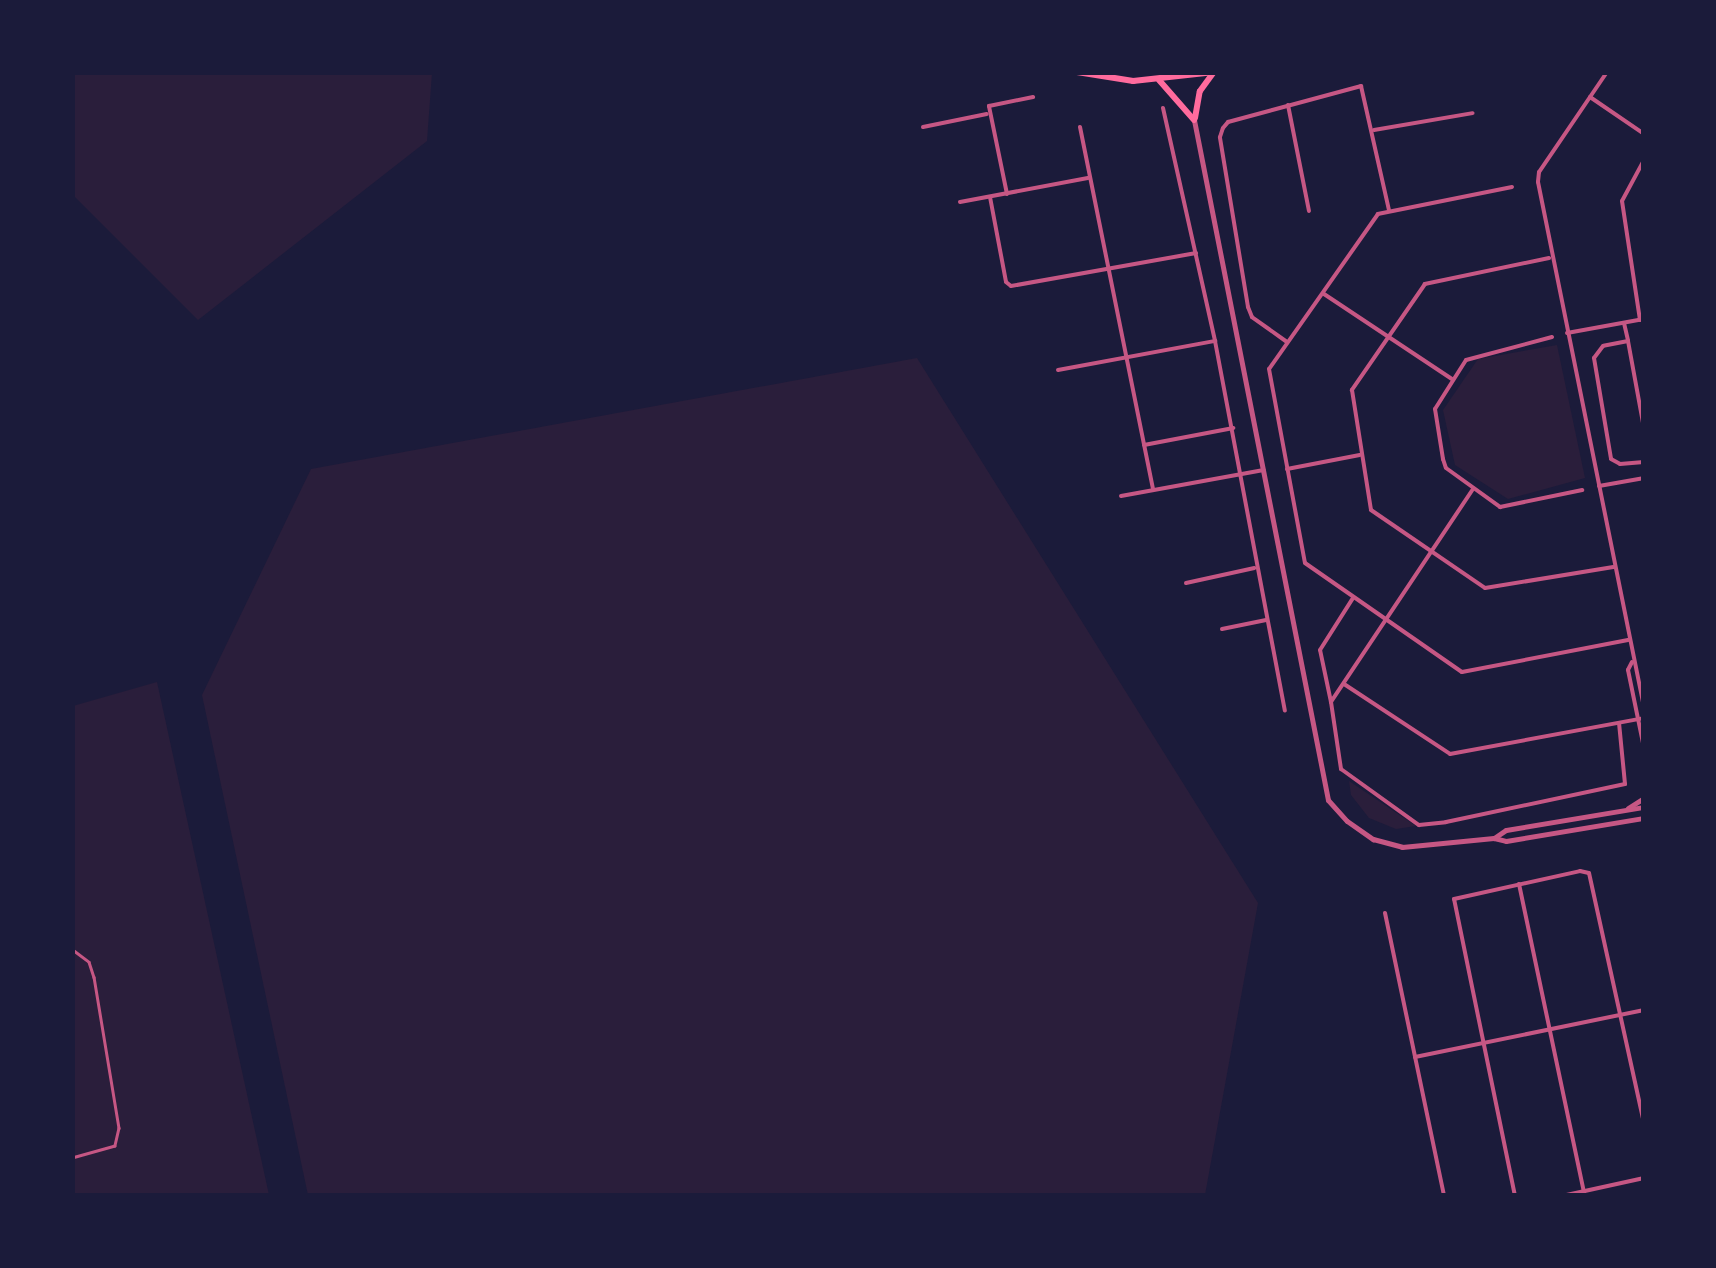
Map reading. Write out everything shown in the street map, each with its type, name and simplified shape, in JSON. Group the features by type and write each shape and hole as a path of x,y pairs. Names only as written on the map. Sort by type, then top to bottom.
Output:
{"main road":[{"path":"1077,72 1134,82 1214,73"},
{"path":"1194,120 1200,92 1214,73"},
{"path":"1159,80 1194,120"}],"street":[{"path":"1608,72 1539,172 1550,258 1644,706"},
{"path":"1288,343 1252,317 1248,307 1220,136 1228,122 1355,84 1366,92 1389,210"},
{"path":"1590,96 1644,134"},
{"path":"1007,194 989,106 1033,97"},
{"path":"1288,105 1310,210"},
{"path":"1163,108 1215,341 1242,474 1255,568 1286,710"},
{"path":"923,127 990,114"},
{"path":"1374,130 1473,114"},
{"path":"1194,120 1328,800 1347,822 1372,838 1402,847 1494,838 1506,841 1644,820"},
{"path":"1080,127 1153,490"},
{"path":"1566,333 1642,320 1622,201 1644,160"},
{"path":"960,202 1090,178"},
{"path":"1512,187 1378,214 1268,373 1305,563 1462,672 1628,640"},
{"path":"990,197 1008,284 1196,253"},
{"path":"1550,258 1431,280 1352,390 1360,455 1376,516 1485,588 1613,567"},
{"path":"1324,294 1452,379"},
{"path":"1624,323 1644,428"},
{"path":"1552,337 1474,355 1452,379 1435,408 1443,459 1446,468 1508,508 1582,490"},
{"path":"1058,370 1215,341"},
{"path":"1628,341 1603,346 1594,358 1611,458 1620,464 1644,462"},
{"path":"1144,445 1232,428"},
{"path":"1287,469 1360,455"},
{"path":"1121,496 1264,470"},
{"path":"1599,486 1644,478"},
{"path":"1331,702 1474,489"},
{"path":"1186,583 1255,568"},
{"path":"1353,598 1320,650 1346,776 1419,825 1619,788 1627,781 1619,723"},
{"path":"1222,629 1266,620"},
{"path":"1632,662 1628,670 1644,748"},
{"path":"1344,684 1450,754 1641,719"},
{"path":"1626,810 1644,798"},
{"path":"1494,838 1506,830 1644,807"},
{"path":"1515,1196 1452,906 1454,900 1580,871 1590,878 1644,1124"},
{"path":"1519,884 1585,1193"},
{"path":"1386,914 1444,1196"},
{"path":"1415,1057 1644,1010"},
{"path":"1562,1196 1644,1178"}],"lane":[{"path":"72,950 89,962 94,977 119,1128 115,1146 72,1158"}],"shaded area":[{"path":"72,73 432,73 427,141 198,320 73,195"},
{"path":"1557,345 1585,478 1508,499 1455,465 1443,410 1478,359"},
{"path":"917,358 1258,903 1205,1195 308,1195 202,695 311,469"},
{"path":"157,682 269,1195 73,1196 73,706"},
{"path":"1349,781 1416,826 1396,829 1369,818 1351,795"}]}
